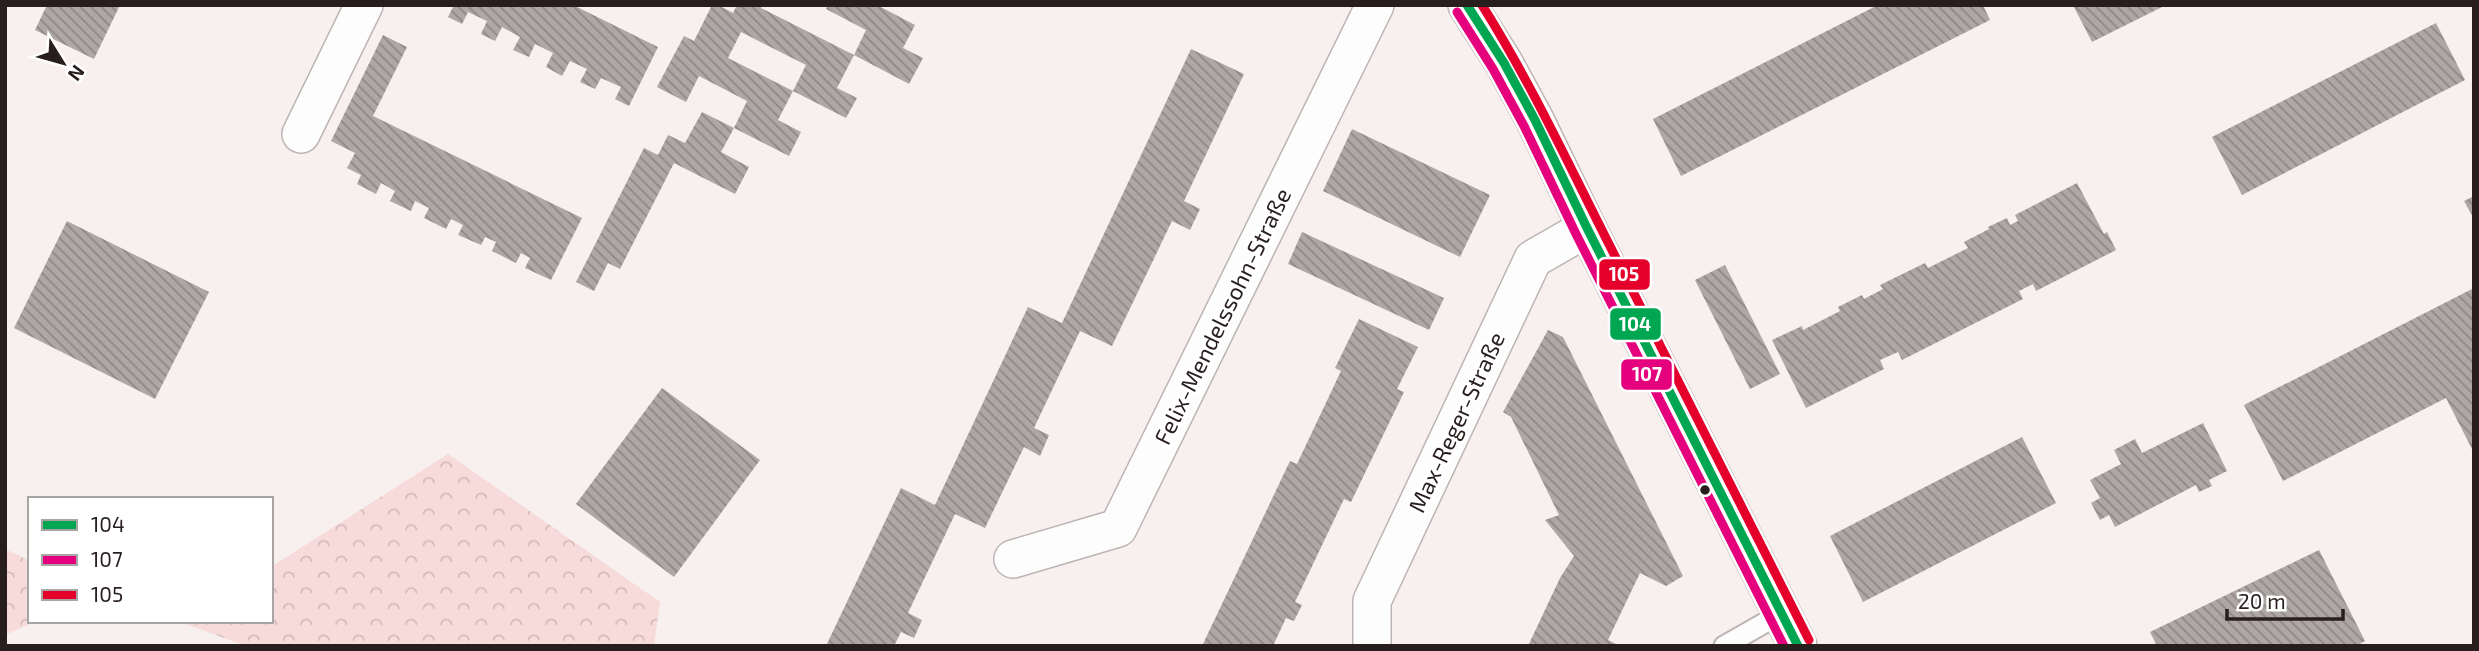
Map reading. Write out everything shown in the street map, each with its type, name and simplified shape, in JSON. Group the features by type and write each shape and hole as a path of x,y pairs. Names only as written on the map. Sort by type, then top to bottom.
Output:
{"street":[{"path":"301,134 364,5"},
{"name":"Felix-Mendelssohn-Straße","path":"1013,559 1118,528 1375,5"},
{"path":"1467,5 1529,109 1798,646"},
{"name":"Max-Reger-Straße","path":"1372,646 1372,601 1533,259 1587,228"}],"lane":[{"path":"1724,646 1782,613"}],"green space":[{"path":"448,454 660,602 654,646 246,646 183,623 273,623 273,566"},
{"path":"5,549 28,560 28,623 32,623 5,635"}],"building":[{"path":"47,5 120,5 94,59 35,30"},
{"path":"454,5 573,5 658,47 629,106 615,99 621,87 601,78 595,89 580,82 587,69 570,61 562,76 546,67 553,53 535,44 529,57 513,50 520,37 502,27 495,41 481,34 487,21 468,12 462,24 448,17"},
{"path":"712,5 718,5 733,13 737,5 762,5 761,8 854,55 837,88 857,98 846,118 793,91 778,120 801,132 789,156 734,128 747,101 699,76 686,102 657,87 684,36 694,41","holes":["741,32 806,65 793,91 728,58"]},
{"path":"828,5 877,5 915,25 903,48 923,58 909,84 854,55 866,30 826,9"},
{"path":"1878,5 1983,5 1990,20 1681,176 1653,119"},
{"path":"2073,5 2166,5 2092,42"},
{"path":"2436,23 2465,80 2242,195 2212,137"},
{"path":"383,35 407,47 373,116 582,218 551,280 525,268 530,258 521,253 516,263 492,251 496,242 485,237 481,245 458,235 463,225 451,219 446,229 424,218 429,208 415,201 411,211 390,201 395,191 381,183 376,194 357,184 361,175 347,168 355,153 331,141"},
{"path":"1191,49 1244,74 1184,201 1200,209 1190,230 1172,221 1112,346 1080,331 1034,428 1049,435 1040,456 1024,447 985,528 955,514 908,613 922,620 914,638 901,632 894,646 826,646 901,488 935,505 1028,307 1062,323"},
{"path":"702,112 734,128 721,152 749,167 735,194 674,163 620,269 608,263 594,291 576,282 644,148 658,155 668,135 685,143"},
{"path":"1352,129 1490,195 1460,257 1323,191"},
{"path":"2077,183 2104,234 2107,232 2116,250 2036,291 2033,284 2019,291 2023,299 1902,360 1898,352 1880,360 1884,369 1806,408 1772,340 1802,326 1803,330 1840,311 1838,307 1862,295 1864,299 1883,289 1880,285 1925,263 1928,268 1968,248 1964,242 1989,229 1988,227 2007,218 2010,225 2018,221 2015,215"},
{"path":"2474,196 2474,219 2464,201"},
{"path":"67,221 209,292 155,399 14,328"},
{"path":"1302,232 1444,298 1429,330 1288,264"},
{"path":"1725,265 1780,374 1750,389 1695,280"},
{"path":"2474,288 2474,453 2446,398 2283,481 2244,405"},
{"path":"1359,319 1418,347 1397,389 1404,392 1351,502 1344,499 1295,602 1302,605 1294,621 1286,618 1273,646 1202,646 1290,461 1297,464 1341,371 1335,368"},
{"path":"1548,330 1563,337 1683,576 1666,586 1640,573 1608,640 1620,646 1528,646 1560,578 1574,556 1545,520 1559,515 1511,417 1503,412"},
{"path":"662,388 760,460 674,577 576,504"},
{"path":"2203,423 2227,471 2209,480 2212,486 2199,492 2196,485 2115,527 2109,515 2100,520 2091,503 2100,498 2090,480 2121,464 2114,450 2135,439 2142,453"},
{"path":"2022,437 2056,503 1863,602 1830,536"},
{"path":"2319,550 2365,641 2356,646 2157,646 2150,632"}],"transit line":[{"name":"104","path":"1467,5 1504,63 1535,120 1798,646"},
{"name":"105","path":"1482,5 1552,130 1809,640"},
{"name":"107","path":"1457,12 1493,69 1524,126 1784,646"}]}
